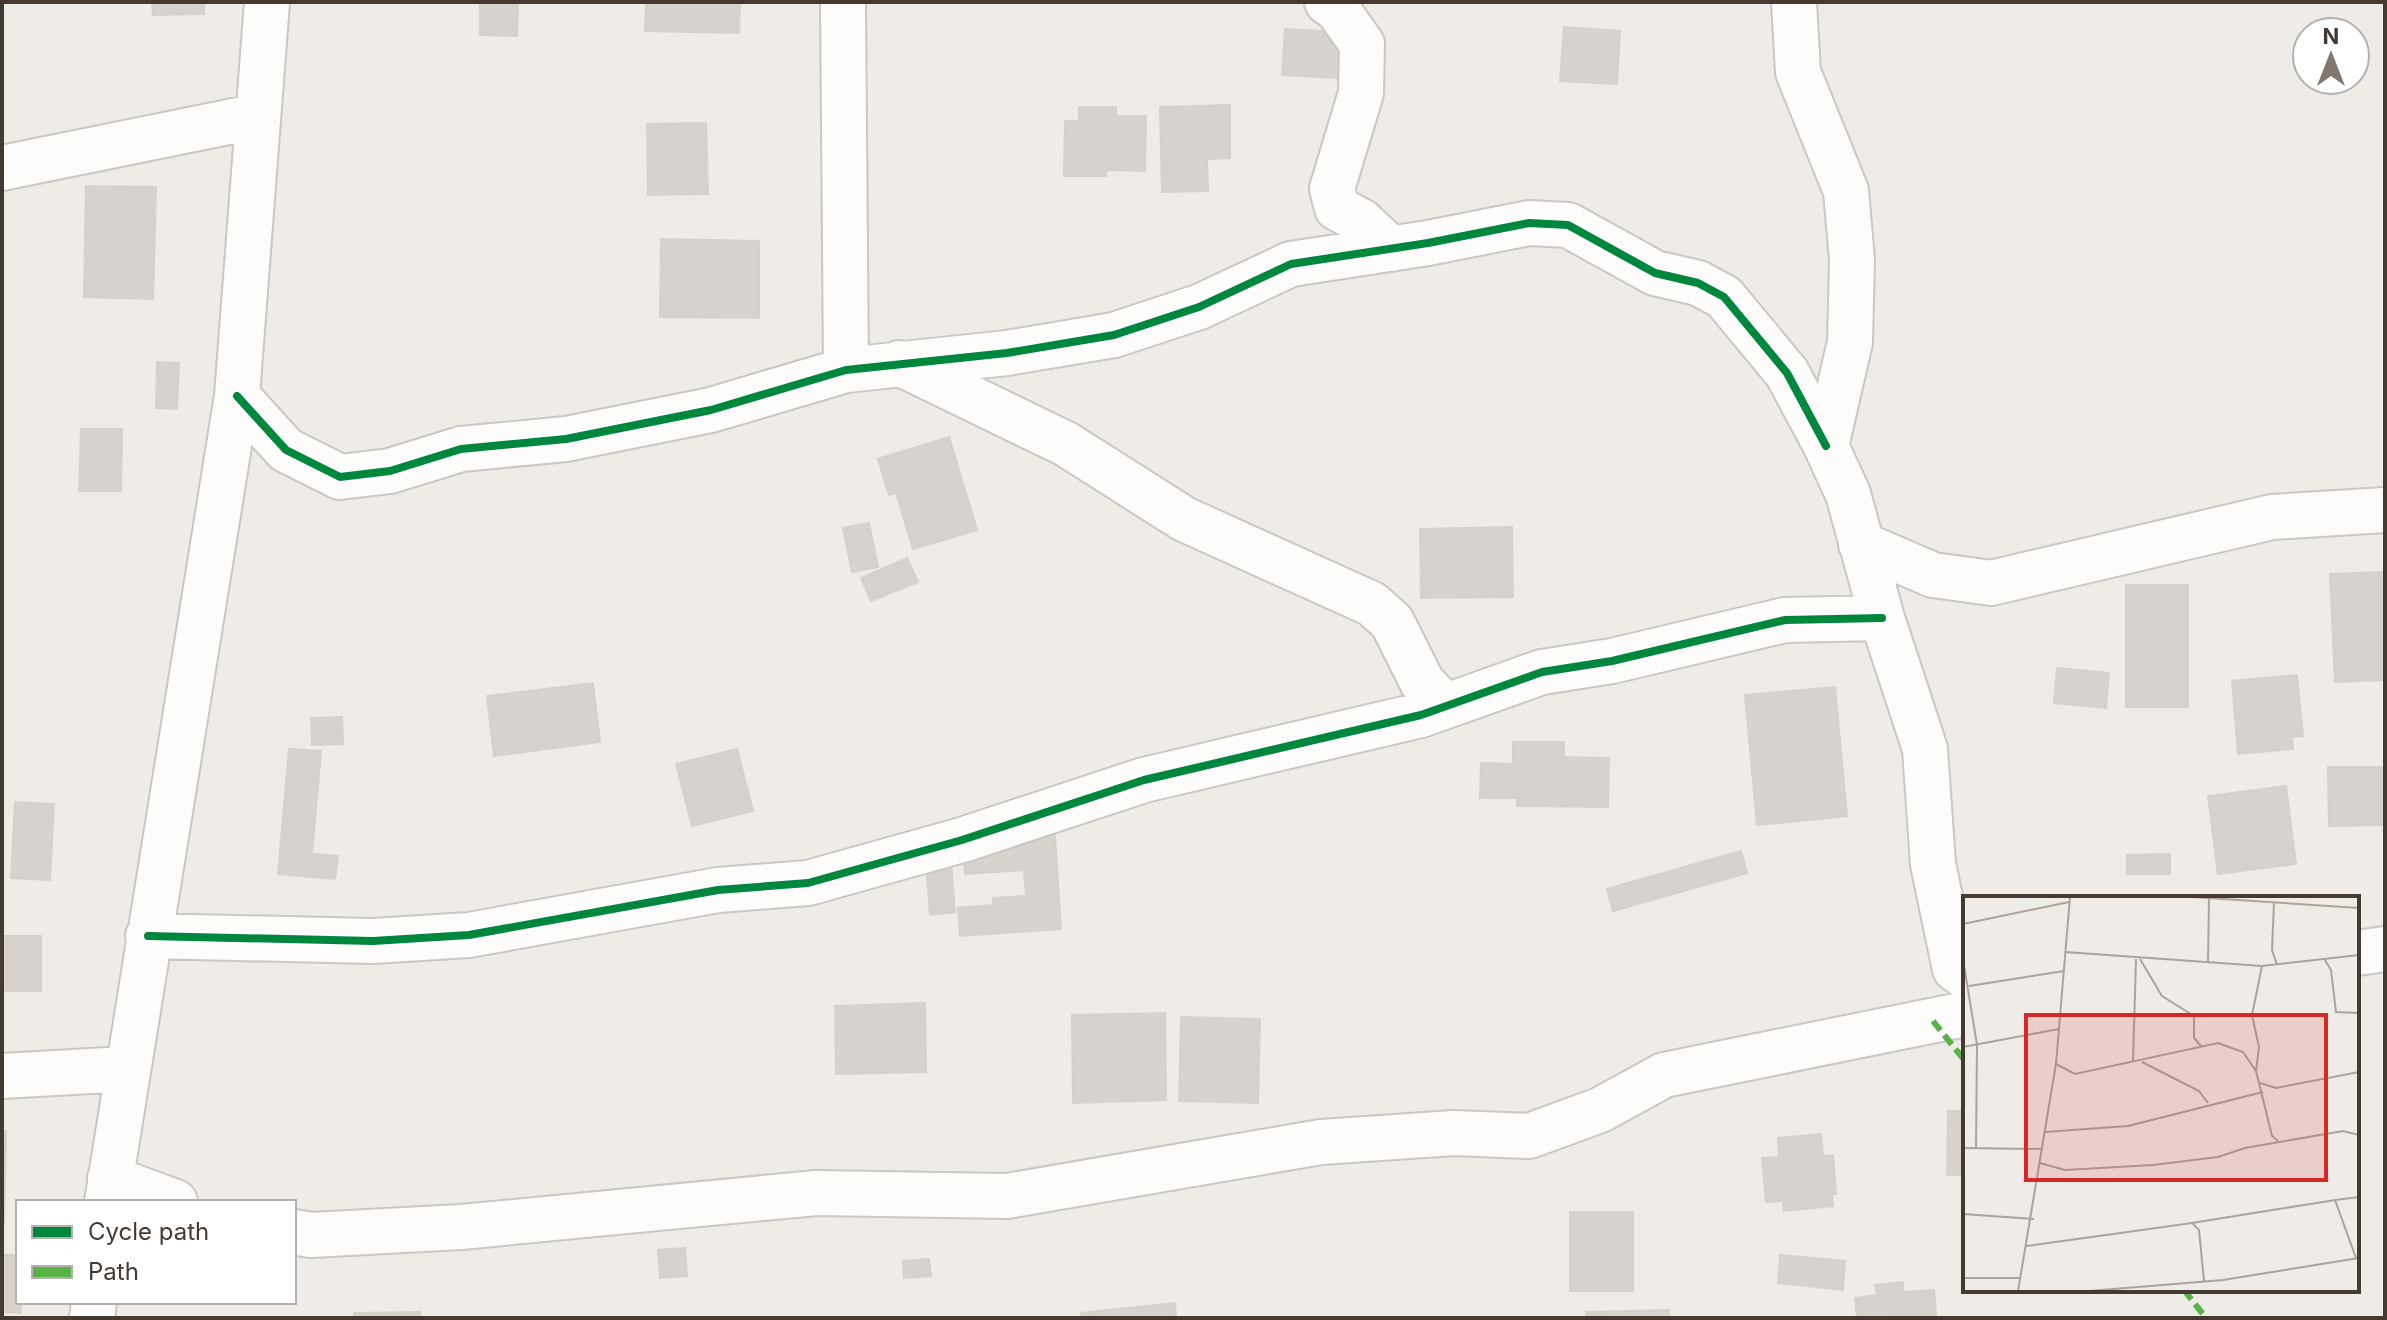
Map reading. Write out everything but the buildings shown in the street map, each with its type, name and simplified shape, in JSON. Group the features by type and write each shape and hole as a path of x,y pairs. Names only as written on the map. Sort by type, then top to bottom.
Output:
{"street":[{"path":"164,1200 108,1190 237,396 267,2"},
{"path":"843,2 846,370"},
{"path":"1327,2 1337,9 1362,44 1361,93 1332,189 1337,208 1361,221 1391,249"},
{"path":"1794,2 1798,72 1846,191 1852,260 1850,342 1826,446"},
{"path":"2,168 258,116"},
{"path":"237,396 286,450 340,477 390,471 461,449 566,439 711,410 846,370 897,362 1007,353 1114,335 1199,307 1291,264 1529,223 1568,225 1655,273 1698,283 1724,297 1787,373 1826,446 1848,494 1882,618 1925,749 1933,864 1955,969 1963,975"},
{"path":"897,362 1066,444 1184,519 1372,604 1392,622 1422,682 1445,706"},
{"path":"1861,544 1933,575 1991,583 2272,517 2385,510"},
{"path":"148,936 373,941 469,935 718,890 808,883 962,840 1144,780 1421,715 1542,672 1612,661 1785,620 1882,618"},
{"path":"2359,953 2385,949"},
{"path":"296,1232 311,1235 461,1227 816,1193 1007,1196 1321,1142 1454,1133 1529,1136 1600,1110 1664,1075 1963,1014"},
{"path":"2,1076 126,1069"}],"marked path":[{"path":"1933,1021 1963,1058"},
{"path":"2186,1292 2206,1318"}],"cycle path":[{"path":"237,396 286,450 340,477 390,471 461,449 566,439 711,410 846,370 1007,353 1114,335 1199,307 1291,264 1428,243 1529,223 1568,225 1655,273 1698,283 1724,297 1787,373 1826,446"},
{"path":"148,936 373,941 469,935 718,890 808,883 962,840 1144,780 1421,715 1542,672 1612,661 1785,620 1882,618"}]}
